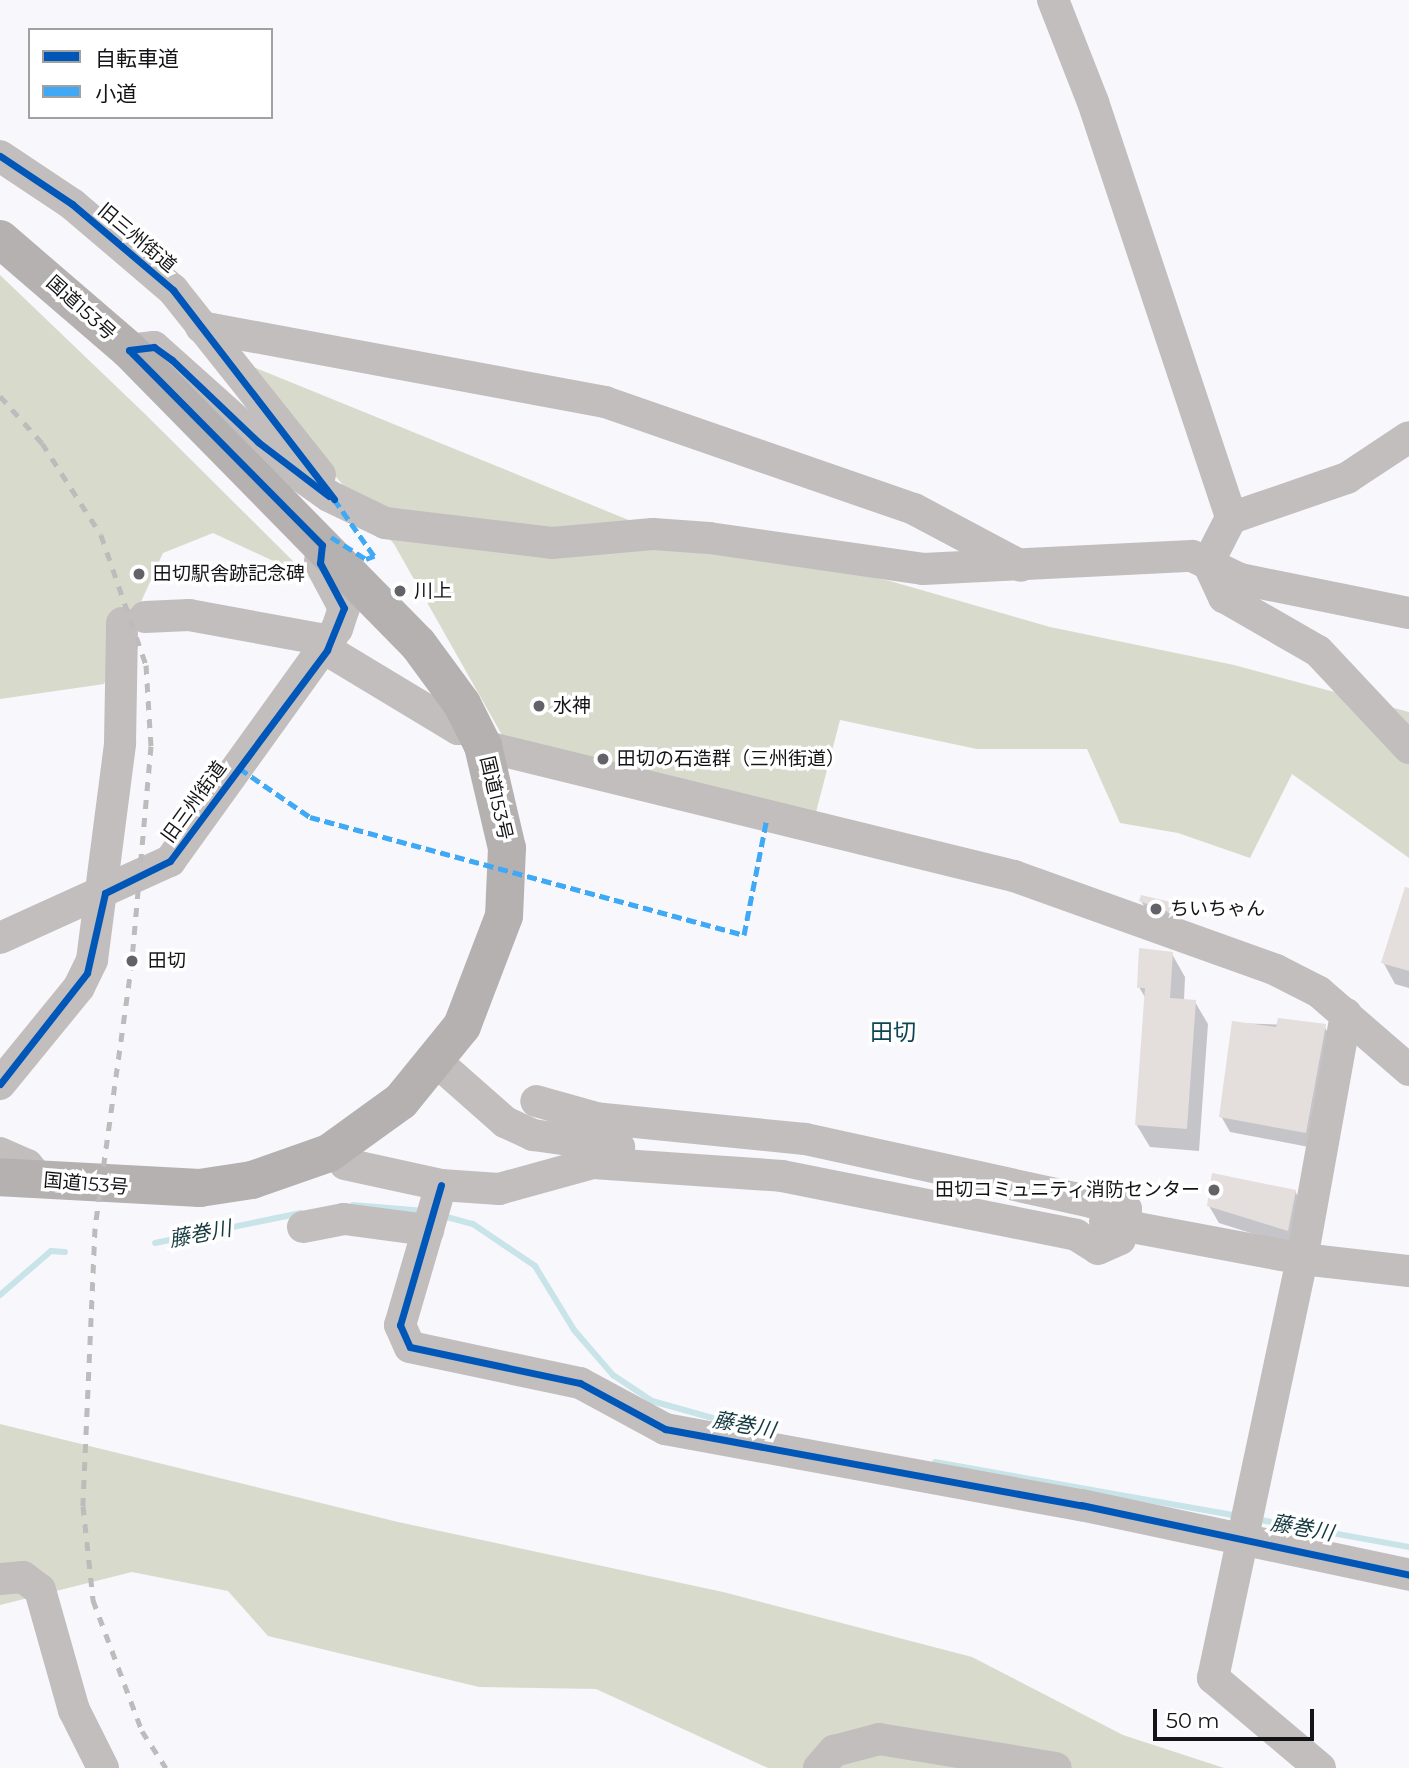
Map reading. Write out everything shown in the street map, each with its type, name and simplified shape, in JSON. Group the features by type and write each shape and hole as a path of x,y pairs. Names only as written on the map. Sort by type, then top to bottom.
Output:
{"highway":[{"name":"国道153号","path":"0,239 129,350 418,644 479,737 507,848 504,916 477,995 437,1062 378,1121 330,1153 275,1173 200,1188 0,1177"}],"street":[{"path":"1046,2 1093,102 1231,518"},
{"name":"旧三州街道","path":"0,156 72,204 173,289 334,499"},
{"path":"201,327 605,402 914,509 1023,567"},
{"path":"129,350 153,347 172,360 258,442 334,499 385,523 552,543 653,534 923,569 1023,567 1192,556 1240,579 1409,613"},
{"path":"1208,563 1231,518 1347,478 1409,437"},
{"name":"旧三州街道","path":"0,938 170,861 329,646 344,608 320,564 322,545"},
{"path":"1208,563 1224,597 1318,652 1409,748"},
{"path":"0,1084 88,973 105,892 133,620 189,615 329,646 458,729 479,737 1014,876 1276,970 1346,1014 1409,1070"},
{"path":"1320,1768 1213,1678 1302,1259 1346,1014"},
{"path":"437,1062 505,1122 557,1142 831,1167 1302,1259 1409,1271"},
{"path":"303,1227 344,1219 434,1210 499,1189 538,1165 593,1163 782,1176 1076,1235 1098,1249 1120,1239 1124,1225 1126,1209 1116,1197 1092,1202 805,1139 546,1109"},
{"path":"0,1153 27,1165 40,1180"},
{"path":"345,1164 434,1210"},
{"path":"434,1210 400,1325 410,1347 580,1383 665,1429 1241,1539 1409,1575"},
{"path":"0,1580 23,1577 40,1590 74,1710 103,1768"},
{"path":"818,1768 834,1751 879,1739 1056,1768"}],"shaded area":[{"path":"0,275 310,578 213,533 163,553 104,684 0,699"},
{"path":"234,359 658,532 890,581 1050,627 1234,665 1409,712 1409,858 1292,774 1250,858 1178,833 1120,823 1087,749 977,749 840,720 815,816 502,735 394,544"},
{"path":"0,1424 398,1522 723,1592 972,1657 1123,1735 1224,1768 768,1768 596,1689 479,1687 268,1636 228,1591 132,1572 0,1605"}],"building":[{"path":"1405,887 1409,888 1409,971 1381,963"},
{"path":"1141,895 1179,904 1177,915 1139,901"},
{"path":"1139,948 1173,952 1170,998 1196,1000 1187,1129 1135,1125 1145,988 1137,988"},
{"path":"1278,1018 1326,1024 1306,1133 1219,1117 1232,1021 1276,1027"},
{"path":"1212,1173 1296,1190 1288,1231 1207,1206"}],"waterway":[{"name":"藤巻川","path":"353,1205 425,1211"},
{"name":"藤巻川","path":"155,1243 301,1213"},
{"name":"藤巻川","path":"443,1216 473,1224 535,1266 574,1330 613,1375 652,1401 755,1430"},
{"name":"藤巻川","path":"0,1295 51,1251 65,1252"},
{"name":"藤巻川","path":"935,1462 1238,1516"},
{"name":"藤巻川","path":"1255,1519 1409,1547"}],"railway":[{"path":"0,396 42,443 101,535 146,665 151,746 132,961 95,1228 83,1506 93,1600 142,1731 166,1768"}],"marked path":[{"path":"331,537 366,559 374,556 334,499"},
{"path":"239,768 310,817 744,935 767,818"}],"cycle path":[{"path":"0,156 72,204 173,290 334,499"},
{"path":"129,350 154,347 172,360 258,442 329,496"},
{"path":"0,1084 87,973 105,893 170,861 327,650 344,608 320,563 322,545 129,350"},
{"path":"441,1185 400,1325 410,1347 580,1383 665,1429 1081,1505 1409,1575"}],"place":[{"name":"田切駅舎跡記念碑","path":"139,574"},
{"name":"川上","path":"400,591"},
{"name":"水神","path":"539,706"},
{"name":"田切の石造群（三州街道）","path":"603,759"},
{"name":"ちいちゃん","path":"1156,909"},
{"name":"田切","path":"132,961"},
{"name":"田切コミュニティ消防センター","path":"1214,1190"}],"district":[{"name":"田切","path":"893,1032"}]}
